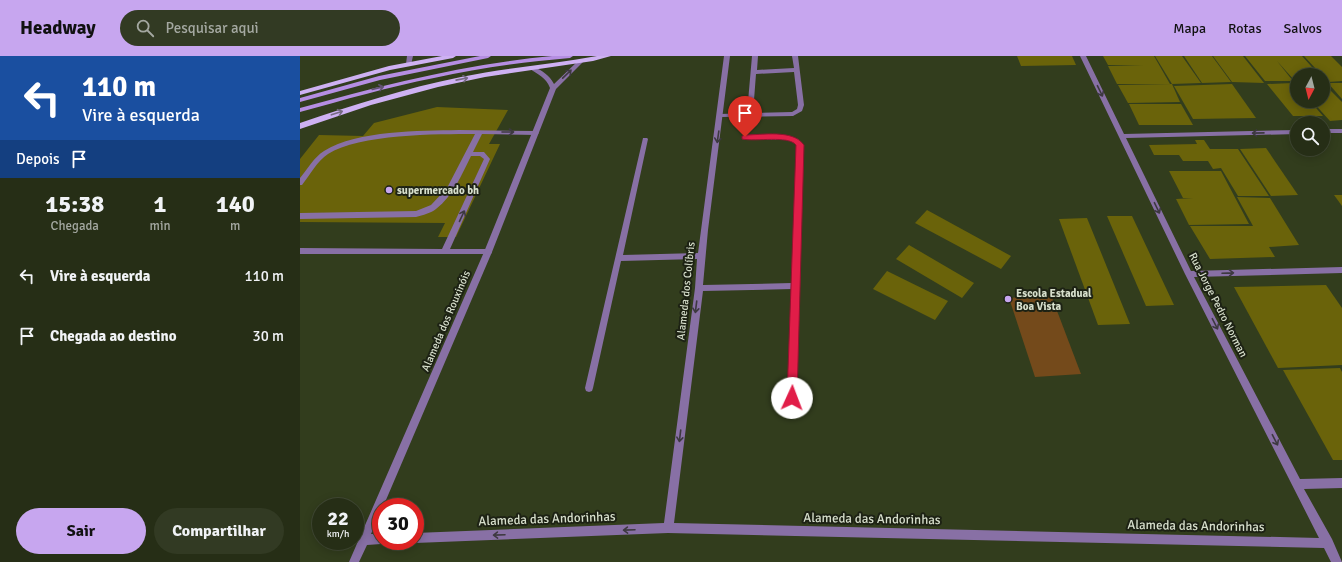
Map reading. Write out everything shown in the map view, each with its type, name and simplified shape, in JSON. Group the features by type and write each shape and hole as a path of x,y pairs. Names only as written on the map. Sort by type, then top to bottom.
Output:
{"main road":[{"path":"300,93 409,64 453,56"},
{"path":"300,100 379,78 488,56"},
{"path":"300,110 373,89 494,64 570,56"},
{"path":"300,126 389,96 470,78 608,56"}],"street":[{"path":"409,64 410,56"},
{"name":"Alameda dos Colíbris","path":"668,528 699,288 701,256 721,116 727,56"},
{"path":"750,115 755,56"},
{"path":"721,116 793,114 800,110 801,105 795,56"},
{"name":"Rua Jorge Pedro Norman","path":"1083,56 1189,274 1337,562"},
{"name":"Alameda dos Rouxinóis","path":"364,540 488,252 554,88 581,61"},
{"path":"532,68 543,73 551,80 554,88"},
{"path":"753,72 797,70"},
{"path":"1330,131 1342,131"},
{"path":"1122,136 1290,132"},
{"path":"300,216 416,214 435,206 453,183 479,133"},
{"path":"300,184 326,152 341,146 387,136 418,134 536,133"},
{"path":"745,137 786,138 796,140 800,145 792,398"},
{"path":"589,388 645,139"},
{"path":"445,251 487,159 482,154 467,154"},
{"path":"300,251 488,252"},
{"path":"618,258 701,256"},
{"path":"1189,274 1342,270"},
{"path":"699,288 796,286"},
{"path":"1298,484 1342,483"},
{"name":"Alameda das Andorinhas","path":"424,538 668,528 1328,543"},
{"path":"364,540 372,540"},
{"name":"Alameda dos Rouxinóis","path":"354,562 359,550"}],"shaded area":[{"path":"1051,295 1081,374 1035,377 1009,298"}],"building":[{"path":"1017,56 1072,56 1076,65 1021,66"},
{"path":"1103,56 1154,56 1170,84 1117,84 1108,66 1143,65 1108,65"},
{"path":"1155,56 1182,56 1201,83 1172,84"},
{"path":"1184,56 1212,56 1231,82 1202,83"},
{"path":"1213,56 1243,56 1264,83 1232,82"},
{"path":"1245,56 1302,56 1313,68 1290,68 1290,75 1277,61 1290,77 1290,81 1265,81"},
{"path":"1304,56 1331,56 1342,67 1342,81 1330,82 1330,68 1315,68"},
{"path":"1290,83 1290,108 1316,108 1323,116 1293,116 1267,84"},
{"path":"1330,83 1342,83 1342,99 1330,85"},
{"path":"1172,84 1180,102 1128,103 1118,85"},
{"path":"1232,84 1256,118 1193,119 1174,86"},
{"path":"1330,90 1342,102 1342,120 1330,121 1330,116 1326,116 1318,108 1330,108"},
{"path":"1129,104 1181,104 1193,125 1139,125"},
{"name":"supermercado bh","path":"437,107 508,110 489,144 500,144 456,237 438,237 445,223 300,222 300,159 319,135 363,136 374,123"},
{"path":"1195,140 1204,140 1210,149 1238,149 1269,196 1238,196 1221,168 1213,169 1208,161 1183,161 1179,155 1154,155 1149,145 1197,144"},
{"path":"1266,148 1298,195 1271,196 1240,149"},
{"path":"1169,171 1221,171 1249,224 1189,225 1176,199 1193,198 1183,198"},
{"path":"1334,195 1342,195 1342,206"},
{"path":"1237,197 1270,198 1299,245 1269,247 1275,257 1210,259 1190,226 1253,226"},
{"path":"927,210 1011,256 1001,269 915,223"},
{"path":"1107,216 1132,216 1174,305 1146,306"},
{"path":"1087,218 1130,324 1098,325 1059,219"},
{"path":"909,245 974,283 962,298 896,259"},
{"path":"887,271 948,301 935,320 873,289"},
{"path":"1326,285 1342,308 1342,365 1278,368 1234,287"},
{"path":"1340,368 1342,372 1342,460 1333,460 1283,370"}],"place":[{"name":"supermercado bh","path":"389,190"},
{"name":"Escola Estadual Boa Vista","path":"1008,299"}],"route":[{"path":"745,137 786,138 796,140 800,145 792,398"}]}
